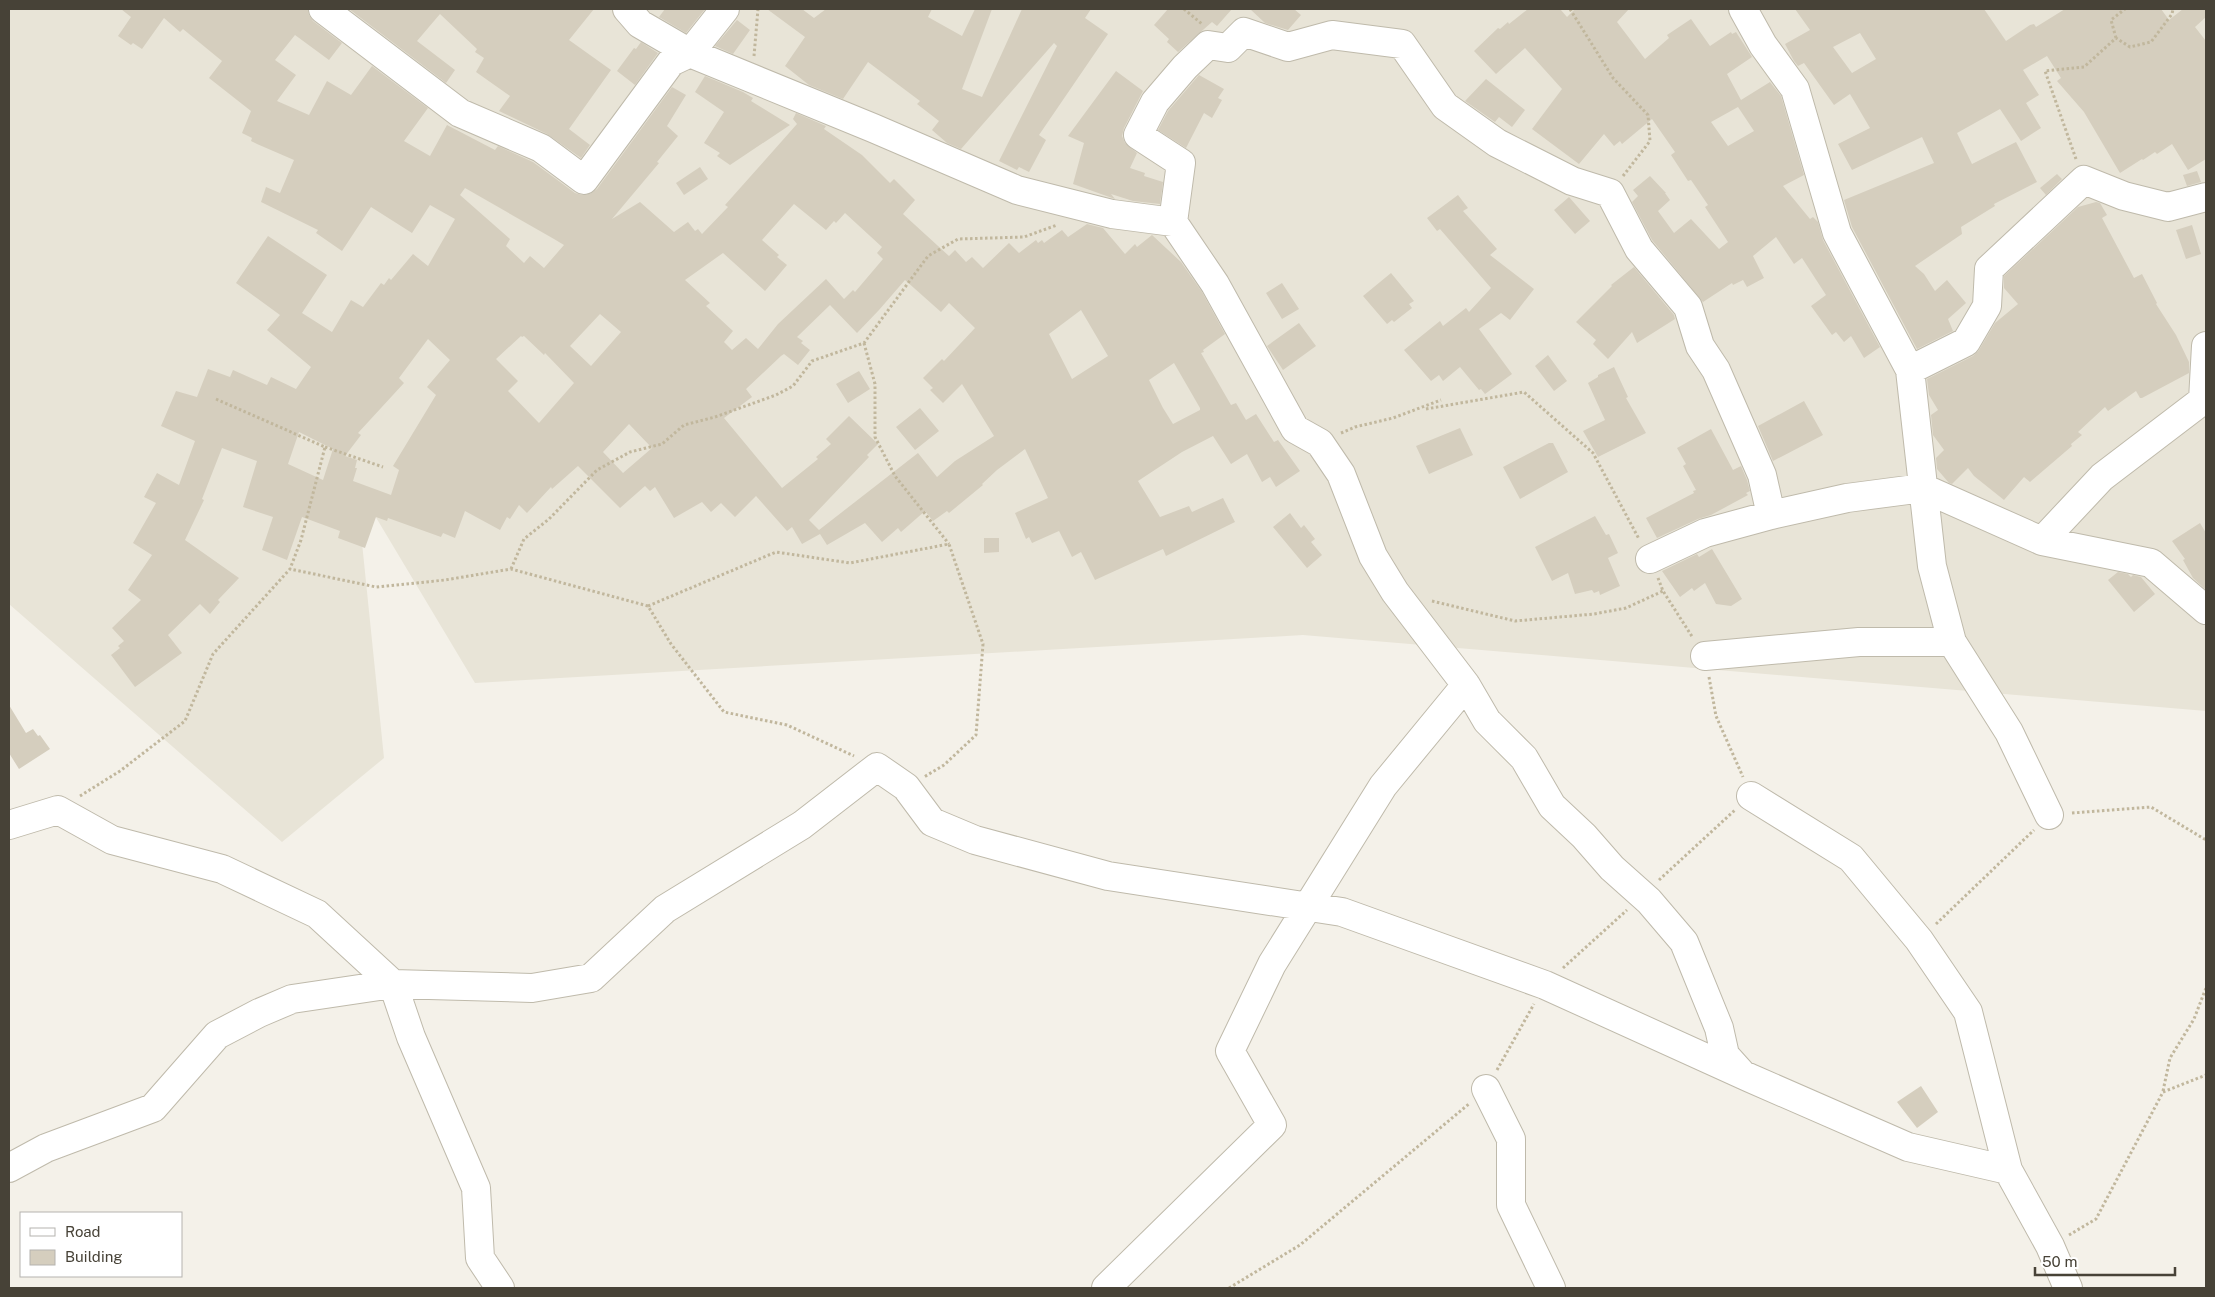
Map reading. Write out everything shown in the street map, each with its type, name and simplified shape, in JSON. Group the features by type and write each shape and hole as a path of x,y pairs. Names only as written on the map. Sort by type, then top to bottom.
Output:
{"street":[{"path":"322,9 460,113 540,148 584,180 672,62 690,53 725,9"},
{"path":"627,9 640,24 690,53 873,128 1017,190 1112,214 1173,222"},
{"path":"1743,9 1763,45 1795,89 1837,233 1910,370 1932,566 1952,642 2009,732 2049,815"},
{"path":"1743,1075 1725,1055 1719,1028 1684,942 1649,901 1612,868 1584,836 1552,806 1524,758 1487,722 1466,686 1395,592 1373,556 1341,474 1320,443 1295,430 1215,284 1173,222 1181,163 1138,135 1155,102 1185,66 1208,45 1228,48 1244,32 1288,47 1332,35 1402,44 1445,106 1497,143 1572,181 1610,193 1639,249 1688,307 1700,346 1716,370 1762,475 1771,515"},
{"path":"1910,370 1966,342 1988,306 1989,269 2084,180 2124,196 2168,207 2206,197"},
{"path":"2042,541 2102,477 2203,400 2206,346"},
{"path":"1650,559 1705,533 1771,515 1847,498 1923,488 2042,541 2151,564 2206,610"},
{"path":"1705,656 1858,642 1952,642"},
{"path":"1106,1288 1272,1124 1230,1051 1272,964 1383,786 1466,686"},
{"path":"9,1168 46,1148 152,1108 217,1034 258,1013 292,999 393,984 532,988 590,978 665,908 802,825 877,767 906,787 932,822 975,840 1108,876 1342,912 1545,985 1908,1147 2008,1170"},
{"path":"1751,796 1851,858 1919,940 1968,1012 2008,1170 2050,1246 2068,1288"},
{"path":"9,825 58,810 112,840 222,869 317,914 393,984 411,1037 476,1188 480,1258 500,1288"},
{"path":"1486,1089 1511,1139 1511,1205 1551,1288"}],"path":[{"path":"751,79 758,9"},
{"path":"1570,9 1612,78 1648,115 1650,141 1610,193"},
{"path":"2125,9 2111,20 2116,38 2130,47 2151,42 2174,9"},
{"path":"2084,180 2044,71 2084,67 2116,38"},
{"path":"511,569 524,539 549,519 597,470 630,452 662,444 684,425 715,417 776,395 793,386 812,361 864,343 928,256 958,239 1024,237 1064,222"},
{"path":"864,343 875,384 875,437 895,476 949,544 983,644 976,735 944,765 906,787"},
{"path":"216,399 325,447 383,468"},
{"path":"1320,443 1355,426 1392,418 1441,400"},
{"path":"58,810 120,771 185,722 213,654 290,569 301,540 325,447"},
{"path":"290,569 376,587 446,580 511,569 648,606 776,552 850,562 949,544"},
{"path":"1395,592 1515,621 1594,614 1626,608 1663,591"},
{"path":"648,606 672,644 724,712 787,726 877,767"},
{"path":"1919,940 2049,815 2151,807 2206,840"},
{"path":"2050,1246 2096,1219 2163,1092 2170,1058 2194,1019 2206,988"},
{"path":"2163,1092 2206,1075"}],"shaded area":[{"path":"9,9 2206,9 2206,711 1303,635 475,683 356,484 384,758 282,842 9,604"}],"building":[{"path":"121,9 308,9 313,21 342,43 329,60 295,35 275,60 296,75 277,101 309,115 327,81 351,95 372,66 428,108 404,141 430,156 447,125 495,150 498,146 533,162 575,193 582,195 590,194 597,189 672,87 686,95 667,126 678,136 657,162 659,163 612,219 640,202 674,232 688,222 695,231 698,229 702,234 728,207 725,205 797,124 793,119 796,113 826,126 824,129 862,155 890,183 894,179 915,200 903,214 949,256 955,250 966,262 972,257 983,268 1009,243 1019,253 1036,240 1038,243 1042,240 1044,243 1062,230 1068,237 1087,224 1103,228 1125,254 1135,244 1137,247 1152,235 1181,262 1202,292 1225,334 1201,353 1231,405 1236,403 1246,420 1256,414 1274,442 1278,440 1300,471 1276,487 1270,477 1262,482 1247,454 1231,464 1213,436 1182,452 1138,481 1160,517 1189,506 1192,512 1223,498 1235,522 1166,556 1163,549 1095,580 1081,552 1072,557 1059,531 1032,543 1029,537 1026,539 1015,513 1048,498 1025,449 997,470 983,485 949,513 947,511 933,521 925,511 901,532 898,528 882,542 865,523 827,545 820,534 802,544 792,527 787,531 756,496 735,517 721,503 711,512 702,502 674,518 655,487 650,491 645,486 620,508 578,466 552,489 551,487 527,513 519,505 510,519 507,517 500,530 465,511 455,538 443,533 441,537 388,518 387,521 376,517 365,548 338,538 340,531 302,517 287,560 262,550 273,517 243,507 257,461 222,448 202,499 204,500 185,540 239,578 218,600 220,602 210,614 200,604 168,635 182,653 135,687 111,655 120,648 118,646 124,641 112,628 141,600 128,590 152,555 133,543 156,503 144,497 157,473 179,485 195,441 161,426 176,391 197,397 208,369 230,377 233,370 267,385 271,377 296,389 311,367 267,330 280,315 236,283 268,236 327,275 302,313 332,332 351,300 363,307 381,283 384,285 389,278 391,280 413,254 428,266 455,219 430,205 412,233 371,207 342,251 316,233 318,230 261,202 266,187 280,193 294,160 251,141 252,138 242,133 251,111 209,78 222,61 183,29 180,32 164,18 142,49 133,43 131,45 118,36 131,17","holes":["465,188 564,245 544,268 530,256 524,263 506,246 510,239 460,195","794,204 826,230 845,213 882,247 877,253 883,259 855,292 853,290 844,299 826,279 778,324 758,349 746,338 732,350 724,342 733,331 706,306 710,303 685,280 723,253 765,291 787,265 777,257 779,255 762,240","905,280 941,312 949,303 975,328 944,361 942,359 923,378 933,388 930,390 943,403 962,384 994,436 955,461 937,477 918,453 819,530 809,520 869,457 867,455 878,444 849,416 826,439 831,444 816,457 818,459 782,488 724,418 752,397 746,389 781,356 784,354 798,365 810,350 797,337 830,305 857,333","1081,310 1108,356 1072,379 1049,334","600,314 621,332 591,366 570,346","521,336 524,336 544,355 545,353 574,383 539,423 508,391 518,381 496,359","428,339 450,360 427,387 436,395 393,466 399,470 391,495 353,481 357,460 345,456 361,435 358,433 404,383 399,378","1174,363 1200,410 1173,424 1149,380","629,424 652,448 623,473 603,452","299,432 333,449 323,480 288,464"]},
{"path":"349,9 594,9 569,40 611,70 569,129 590,145 581,158 547,134 499,111 510,96 476,72 484,58 475,52 477,49 440,14 417,41 455,70 446,83"},
{"path":"665,9 705,9 686,33 659,17"},
{"path":"767,9 802,9 814,18 826,9 932,9 928,17 962,36 975,9 992,9 962,89 982,97 1022,9 1091,9 1085,18 1108,34 1039,135 1046,140 1029,172 1019,167 1017,170 999,161 1057,46 1054,43 961,149 947,143 932,130 939,121 917,104 920,101 868,62 843,99 809,85 785,66 805,37"},
{"path":"1168,9 1232,9 1217,26 1212,22 1178,52 1167,42 1169,39 1154,25"},
{"path":"1250,9 1294,9 1301,15 1288,30 1265,23"},
{"path":"1528,9 1560,9 1567,17 1575,9 1629,9 1617,22 1645,59 1669,38 1667,35 1691,19 1710,46 1731,32 1732,34 1736,32 1752,57 1727,74 1741,100 1770,82 1781,96 1804,175 1783,186 1810,219 1813,217 1818,222 1823,240 1880,347 1864,358 1851,336 1844,342 1836,332 1832,335 1811,306 1826,295 1802,258 1794,264 1776,237 1753,256 1764,278 1747,287 1743,280 1733,285 1732,283 1703,302 1652,240 1632,202 1638,196 1633,190 1650,176 1670,200 1658,211 1674,233 1691,219 1719,249 1728,242 1705,207 1708,205 1691,180 1688,181 1671,155 1675,152 1652,119 1622,144 1620,141 1614,146 1604,134 1579,164 1532,129 1562,89 1525,48 1496,74 1474,51 1498,28 1500,29 1508,22 1509,24","holes":["1738,107 1754,131 1728,146 1711,122"]},
{"path":"1795,9 1984,9 2006,41 2030,25 2034,24 2036,27 2065,9 2161,9 2169,20 2183,9 2206,9 2206,17 2195,27 2206,41 2206,159 2188,170 2172,144 2157,154 2155,152 2142,159 2120,173 2084,112 2057,81 2061,78 2047,56 2023,70 2039,95 2026,103 2041,128 2021,141 2000,109 1957,133 1972,164 2016,142 2037,182 1994,204 1995,206 1961,227 1962,234 1915,266 1924,274 1935,291 1947,280 1966,303 1948,319 1953,331 1917,349 1852,227 1844,200 1934,163 1922,137 1852,170 1838,144 1870,128 1850,94 1834,105 1804,63 1798,66 1794,61 1785,44 1810,30","holes":["1860,33 1876,59 1852,73 1833,47"]},
{"path":"737,20 750,30 733,54 715,46"},
{"path":"641,42 658,53 635,85 617,71 634,48 636,49"},
{"path":"1116,71 1143,91 1124,128 1122,136 1125,143 1137,153 1130,168 1145,173 1144,176 1163,182 1160,204 1133,201 1111,194 1115,199 1073,184 1084,143 1068,136"},
{"path":"1199,75 1224,89 1218,98 1222,100 1212,118 1204,113 1186,148 1158,130 1168,111"},
{"path":"705,76 743,92 753,98 751,101 790,125 730,165 717,156 720,153 704,143 724,112 695,92"},
{"path":"1486,79 1525,110 1512,127 1499,117 1495,122 1465,101"},
{"path":"700,167 708,179 684,195 676,183"},
{"path":"2197,171 2201,182 2187,186 2183,175"},
{"path":"2057,174 2062,179 2046,195 2040,188"},
{"path":"1458,195 1468,208 1463,211 1497,249 1490,255 1534,289 1510,320 1501,313 1479,329 1512,374 1485,394 1481,389 1479,390 1460,367 1443,381 1439,375 1431,381 1404,350 1440,321 1443,326 1466,308 1469,312 1491,288 1440,229 1437,231 1427,218"},
{"path":"1569,197 1590,221 1575,234 1554,210"},
{"path":"2096,202 2100,203 2107,215 2102,218 2134,278 2142,274 2156,304 2176,335 2189,362 2189,373 2142,398 2140,398 2136,391 2108,411 2105,407 2078,432 2082,435 2071,444 2072,446 2030,482 2024,477 2004,500 1974,476 1968,468 1952,484 1949,483 1937,469 1936,458 1944,450 1933,435 1931,415 1938,410 1929,395 1927,379 1973,356 1979,350 1995,323 2018,304 2004,288 2004,276 2078,207"},
{"path":"2192,225 2201,254 2186,259 2176,230"},
{"path":"1634,267 1674,315 1675,319 1637,343 1632,332 1608,359 1593,344 1596,340 1576,322 1611,285"},
{"path":"1391,273 1414,301 1409,304 1412,308 1394,322 1392,320 1387,324 1363,296"},
{"path":"1282,283 1299,309 1282,319 1266,293"},
{"path":"1299,323 1316,346 1283,370 1267,346"},
{"path":"1548,355 1567,381 1554,391 1535,366"},
{"path":"1614,367 1628,397 1626,398 1646,433 1598,457 1583,431 1605,420 1588,383 1598,377 1598,375"},
{"path":"859,371 870,389 848,403 836,384"},
{"path":"1804,401 1823,435 1773,461 1758,426"},
{"path":"920,408 939,431 915,450 896,427"},
{"path":"1460,428 1473,455 1429,474 1416,446"},
{"path":"1711,429 1733,470 1741,466 1750,491 1746,493 1748,495 1711,515 1657,538 1646,518 1694,493 1693,491 1696,490 1683,466 1686,464 1677,448"},
{"path":"1549,443 1553,443 1568,472 1520,499 1503,467"},
{"path":"1290,513 1301,528 1304,525 1315,539 1311,542 1322,555 1307,568 1273,527"},
{"path":"1595,516 1606,535 1609,534 1618,553 1608,558 1620,586 1600,595 1599,591 1594,593 1592,590 1575,594 1568,573 1552,581 1535,547"},
{"path":"2200,523 2206,533 2206,590 2193,578 2183,560 2185,559 2172,541"},
{"path":"984,538 999,538 999,552 984,553"},
{"path":"1712,549 1742,599 1731,606 1716,604 1705,583 1694,591 1692,588 1680,597 1662,571 1697,554 1699,557"},
{"path":"2118,572 2128,574 2131,577 2133,575 2141,577 2155,594 2134,612 2108,580"},
{"path":"9,705 26,733 33,729 50,749 19,769 9,753"},
{"path":"1921,1086 1938,1112 1917,1128 1897,1102"}]}
